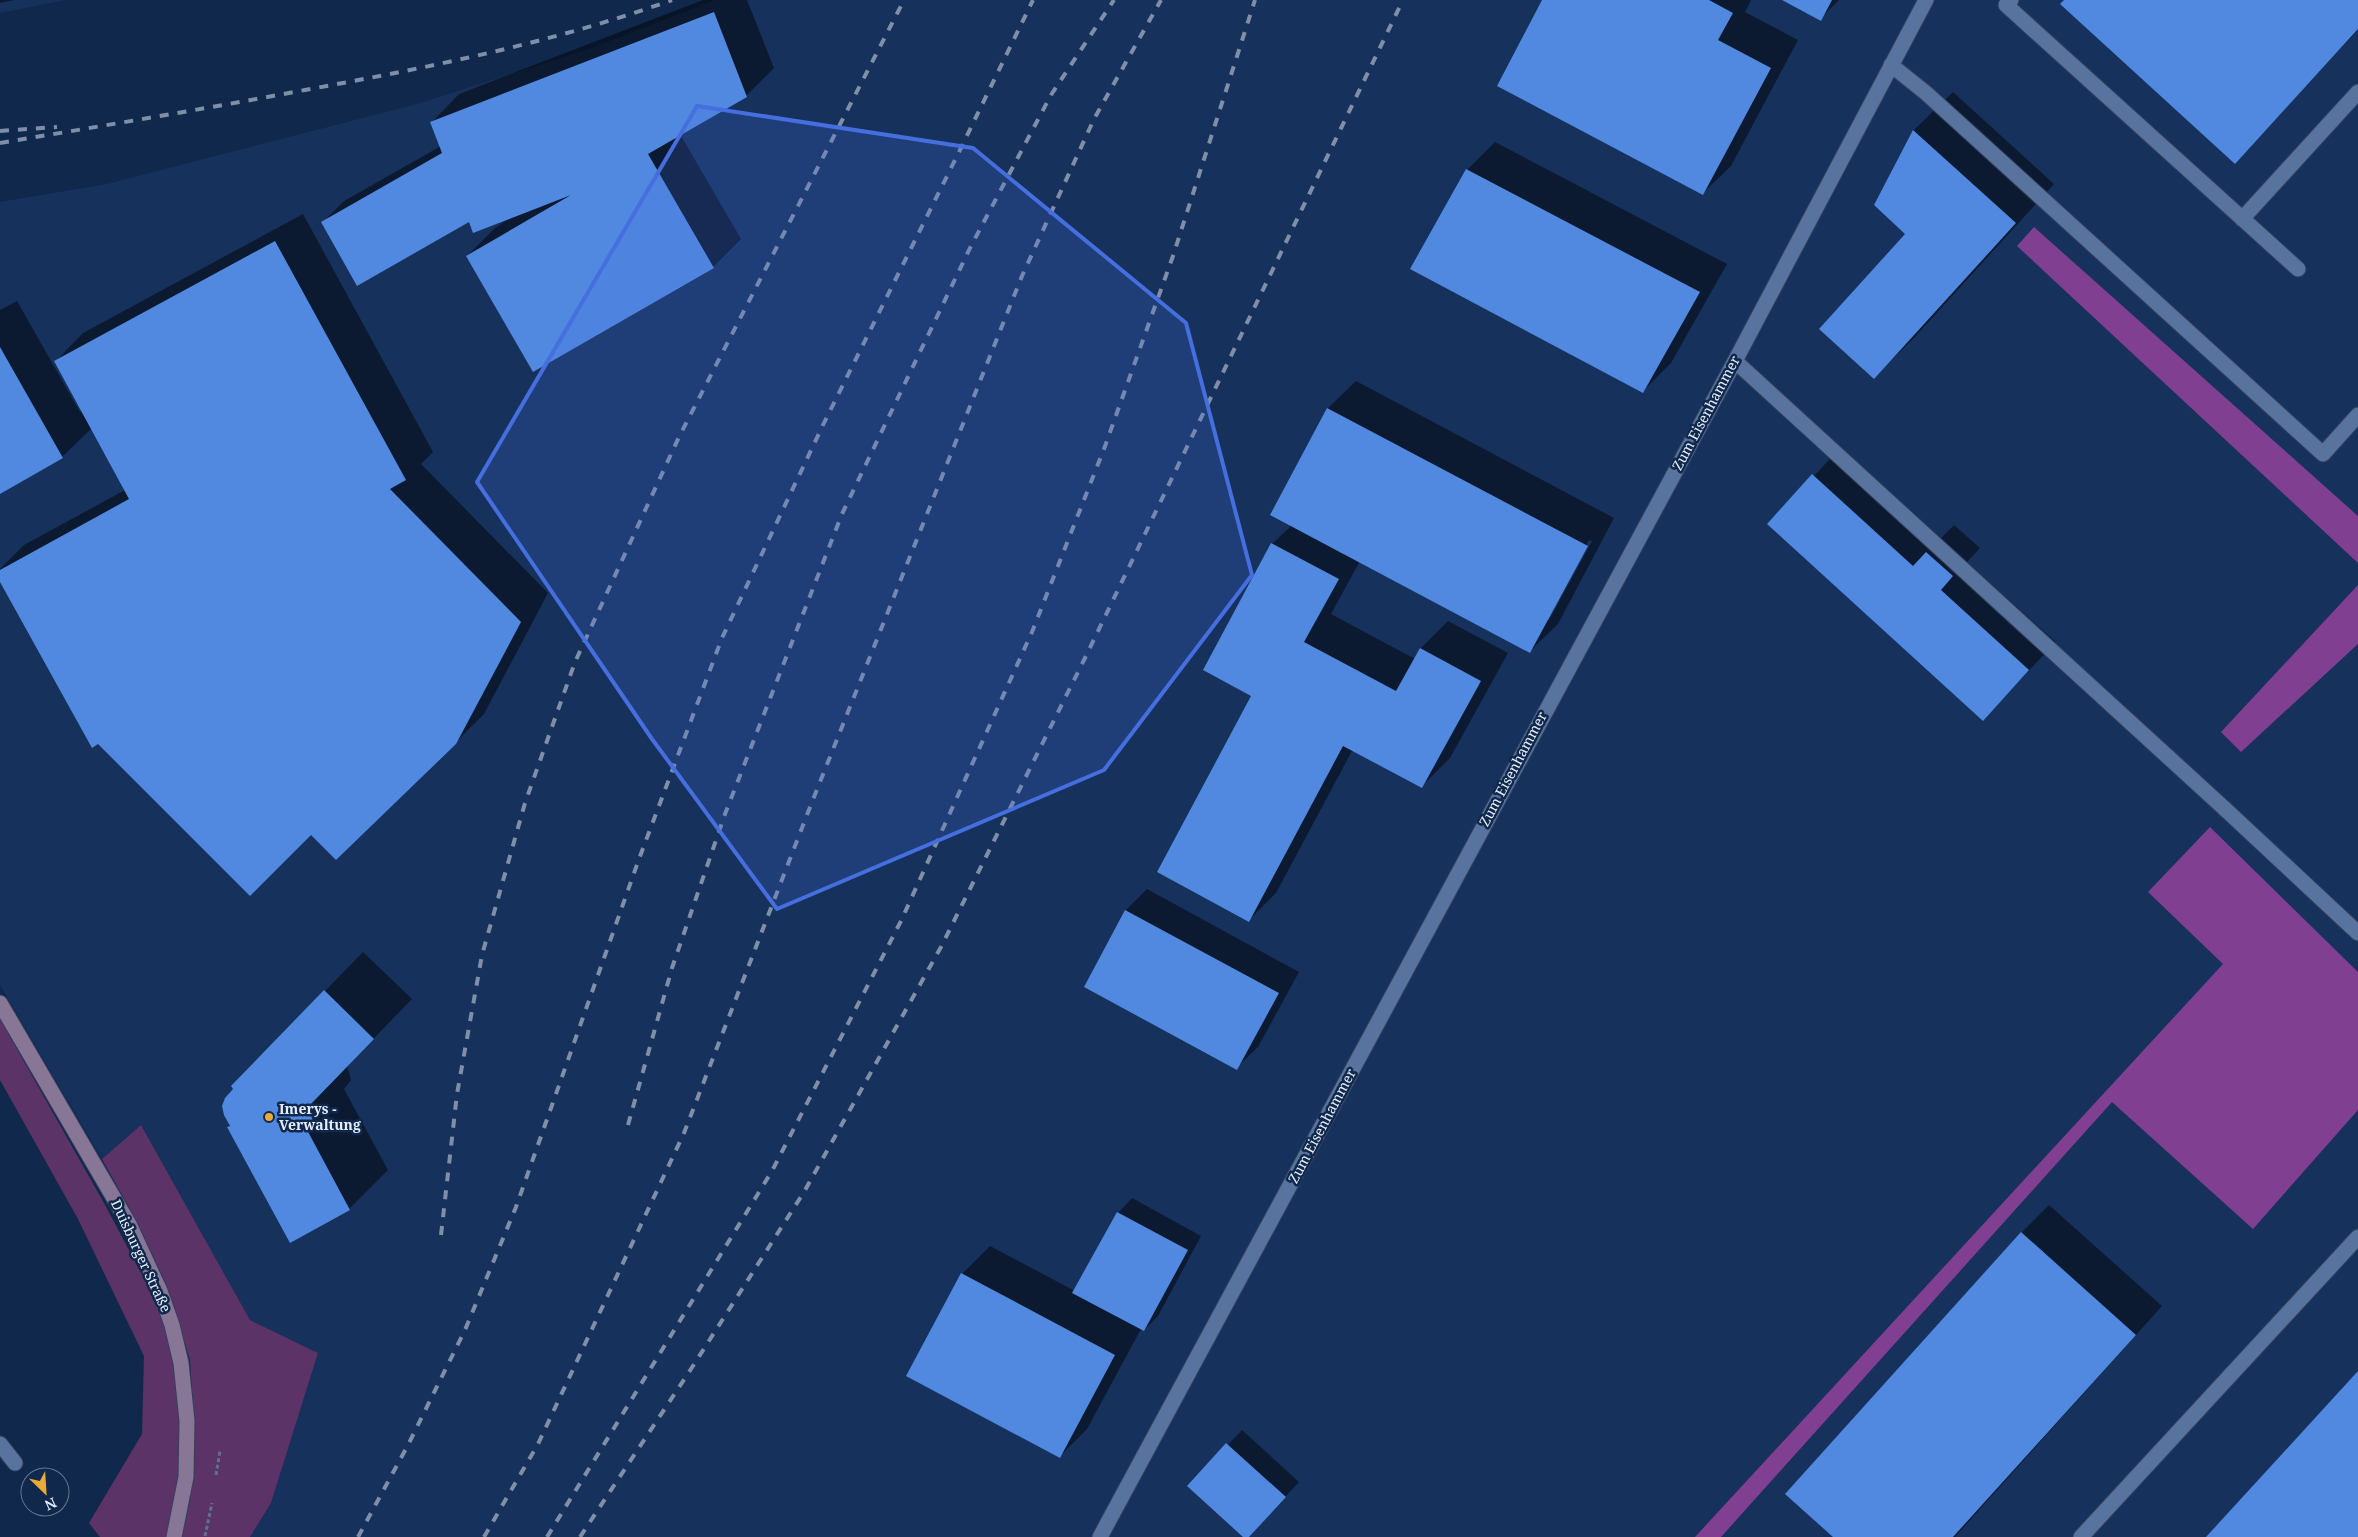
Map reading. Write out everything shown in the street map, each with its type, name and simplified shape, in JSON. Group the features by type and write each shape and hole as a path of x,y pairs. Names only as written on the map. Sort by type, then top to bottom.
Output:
{"main road":[{"name":"Duisburger Straße","path":"0,1003 130,1224 160,1291 172,1325 181,1363 187,1421 186,1478 174,1537"}],"street":[{"name":"Zum Eisenhammer","path":"1100,1537 1735,361 1926,0"},
{"path":"2011,0 2006,5 2298,269"},
{"path":"1891,65 1934,100 2323,454 2358,415"},
{"path":"2242,219 2358,92"},
{"path":"1735,361 2358,933"},
{"path":"2081,1537 2358,1237"},
{"path":"0,1444 15,1463"}],"highlighted area":[{"path":"697,106 973,148 1186,323 1252,575 1104,770 777,909 652,739 477,482"}],"shaded area":[{"path":"0,0 65,0 0,13"},
{"path":"715,0 2358,0 2358,1537 250,1537 271,1503 318,1353 250,1320 141,1125 102,1159 0,985 0,202 107,184 417,104 589,49"},
{"path":"2034,227 2358,516 2358,563 2017,246"},
{"path":"2358,585 2358,644 2241,752 2221,732"},
{"path":"2210,827 2358,972 2358,1110 2253,1229 2112,1102 1721,1537 1695,1537 2223,964 2148,892"},
{"path":"0,1019 104,1203 181,1348 193,1407 190,1360 167,1286 136,1220 102,1159 141,1125 250,1320 318,1353 271,1503 250,1537 100,1537 89,1523 142,1434 144,1356 78,1219 0,1080"}],"building":[{"path":"1542,0 1709,0 1733,13 1718,40 1771,68 1703,195 1497,86"},
{"path":"1782,0 1832,0 1821,21"},
{"path":"2064,0 2358,0 2358,29 2235,164 2060,4"},
{"path":"714,12 747,97 648,154 714,268 533,372 466,256 571,195 473,233 469,222 357,286 321,222 442,153 430,122"},
{"path":"1913,130 2016,223 1874,379 1819,329 1905,234 1874,205"},
{"path":"1466,169 1700,292 1643,393 1410,269"},
{"path":"275,241 406,480 390,489 521,622 456,744 336,860 311,835 250,896 98,744 92,748 0,582 0,570 129,499 54,361"},
{"path":"0,347 63,458 0,494"},
{"path":"1327,408 1588,546 1530,653 1270,515"},
{"path":"1812,474 1913,566 1926,552 1953,576 1941,590 2029,670 1983,721 1767,524"},
{"path":"1271,543 1339,579 1304,642 1396,691 1420,648 1481,681 1422,788 1343,746 1249,922 1157,872 1251,696 1203,670"},
{"path":"1125,910 1279,993 1237,1070 1084,987"},
{"name":"Imerys - Verwaltung","path":"324,990 374,1039 309,1106 313,1119 306,1128 350,1210 290,1243 227,1127 230,1126 222,1106 225,1098 233,1089 231,1086"},
{"path":"1117,1212 1188,1250 1144,1331 1072,1293"},
{"path":"2021,1232 2136,1335 1953,1537 1833,1537 1785,1494"},
{"path":"961,1273 1115,1355 1060,1458 906,1376"},
{"path":"2358,1371 2358,1537 2206,1537"},
{"path":"1226,1443 1286,1497 1249,1537 1243,1537 1187,1486"}],"railway":[{"path":"0,143 229,104 445,63 581,29 672,0"},
{"path":"441,1235 457,1094 482,955 525,803 575,662 679,437 904,0"},
{"path":"358,1537 408,1445 465,1330 516,1207 639,859 722,638 823,425 1033,0"},
{"path":"628,1125 672,968 725,814 842,514 970,248 1051,95 1114,0"},
{"path":"484,1537 538,1444 684,1133 812,802 1022,276 1094,119 1161,0"},
{"path":"547,1537 772,1171 901,921 1032,632 1104,449 1173,256 1255,0"},
{"path":"580,1537 691,1369 804,1192 941,947 1085,658 1403,0"},
{"path":"0,131 57,127"}],"place":[{"name":"Imerys - Verwaltung","path":"269,1117"}]}
